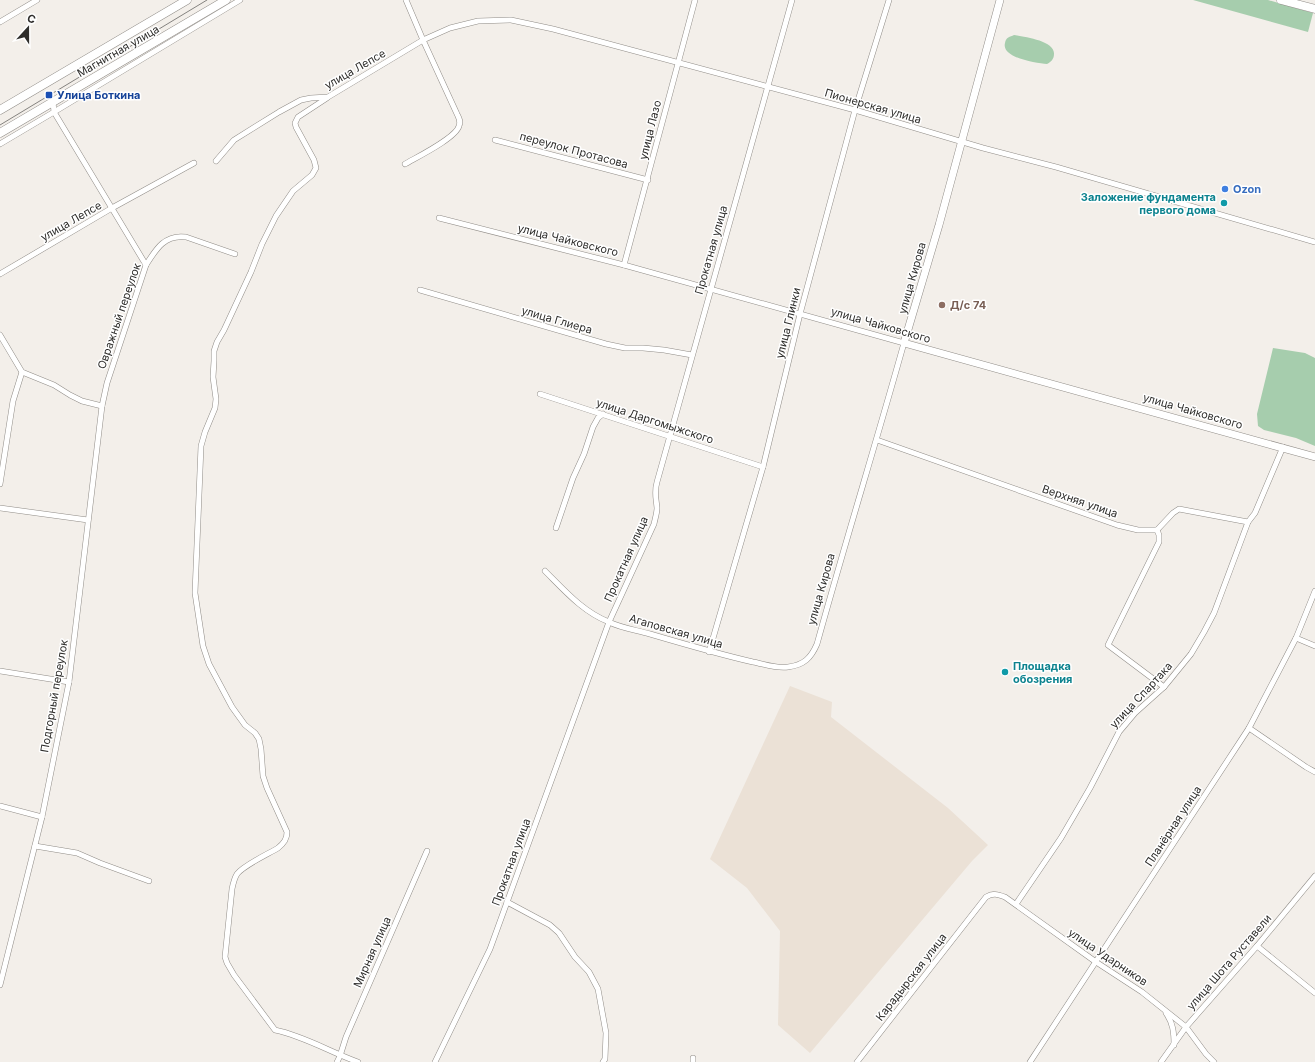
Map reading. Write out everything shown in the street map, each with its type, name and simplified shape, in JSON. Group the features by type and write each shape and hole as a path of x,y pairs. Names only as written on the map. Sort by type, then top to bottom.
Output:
{"main road":[{"name":"Магнитная улица","path":"0,110 187,0"},
{"name":"Магнитная улица","path":"0,133 226,0"},
{"name":"улица Кирова","path":"904,343 939,225 1000,0"},
{"path":"1281,0 1315,9"},
{"name":"улица Чайковского","path":"904,343 1315,457"}],"street":[{"path":"0,22 37,0"},
{"path":"0,144 240,0"},
{"path":"405,164 440,144 456,132 460,124 458,114 406,0"},
{"name":"улица Лазо","path":"624,265 695,0"},
{"name":"Прокатная улица","path":"435,1062 490,949 609,622 654,524 657,508 654,494 655,489 792,0"},
{"name":"улица Глинки","path":"709,652 763,467 800,314 856,110 889,0"},
{"name":"Пионерская улица","path":"423,40 450,28 478,21 510,20 553,29 856,110 961,142 1056,167 1315,242"},
{"name":"улица Лепсе","path":"216,161 234,140 279,112 301,100 328,97 423,40"},
{"path":"328,97 300,115 296,120 296,127 314,160 316,168 312,175 293,191 276,216 214,351 213,377 216,399 215,408 202,439 201,446 195,592 204,646 209,664 232,708 245,725 259,739 263,776 287,832 287,836 283,844 244,867 234,880 225,956 227,963 234,975 275,1030 288,1033 340,1056 358,1062"},
{"path":"53,102 54,112 146,265"},
{"name":"переулок Протасова","path":"495,140 648,180"},
{"name":"улица Лепсе","path":"0,274 112,208 194,163"},
{"name":"улица Чайковского","path":"439,218 624,265 904,343"},
{"name":"Овражный переулок","path":"102,406 146,265 154,251 174,236 186,237 235,254"},
{"name":"улица Глиера","path":"420,290 606,344 626,348 664,350 692,355"},
{"path":"0,335 22,372 54,385 82,401 102,406"},
{"name":"улица Кирова","path":"813,652 877,440 904,343"},
{"path":"0,484 13,401 22,372"},
{"name":"улица Даргомыжского","path":"540,394 763,467"},
{"name":"Подгорный переулок","path":"0,985 42,817 69,682 102,406"},
{"path":"556,528 573,478 584,454 593,427 598,418 603,414"},
{"name":"Верхняя улица","path":"877,440 1117,524 1138,530 1157,530"},
{"name":"улица Спартака","path":"1016,904 1061,838 1090,788 1118,732 1135,713 1164,686 1191,654 1214,613 1248,522 1256,513 1283,448"},
{"path":"0,508 88,520"},
{"path":"1164,686 1108,645 1159,542 1157,530 1176,510 1180,509 1248,522"},
{"name":"Агаповская улица","path":"545,571 588,611 609,622 709,652 781,668 799,665 808,660 813,652"},
{"name":"Планёрная улица","path":"1030,1062 1249,728 1296,638 1315,591"},
{"path":"1296,638 1315,646"},
{"path":"0,672 69,682"},
{"path":"1249,728 1306,768 1315,772"},
{"path":"0,806 42,817"},
{"path":"34,846 77,853 149,881"},
{"name":"Мирная улица","path":"337,1062 346,1037 428,851"},
{"name":"улица Шота Руставели","path":"1161,1062 1186,1027 1257,946 1315,876"},
{"name":"улица Ударников","path":"980,904 990,895 995,894 1005,896 1096,962 1142,992 1165,1010 1186,1027 1206,1054 1214,1062"},
{"path":"507,902 550,925 559,933 575,957 589,972 598,989 606,1033 605,1059 603,1062"},
{"name":"Карадырская улица","path":"857,1062 980,904"},
{"path":"1257,946 1315,993"},
{"path":"1165,1010 1173,1026 1174,1045"}],"shaded area":[{"path":"790,686 832,702 831,717 948,808 988,845 972,861 810,1053 778,1025 780,931 747,888 710,859"}],"green space":[{"path":"1193,0 1268,0 1313,13 1308,32"},
{"path":"1014,35 1038,40 1050,46 1054,54 1053,59 1047,64 1028,61 1014,56 1005,48 1005,43 1007,38"},
{"path":"1273,348 1305,353 1315,358 1315,446 1296,438 1264,430 1258,426 1257,414"}],"tram line":[{"path":"0,125 207,0"}],"place":[{"name":"Улица Боткина","path":"49,95"},
{"name":"Ozon","path":"1225,189"},
{"name":"Заложение фундамента первого дома","path":"1224,203"},
{"name":"Д/с 74","path":"942,305"},
{"name":"Площадка обозрения","path":"1005,672"}]}
